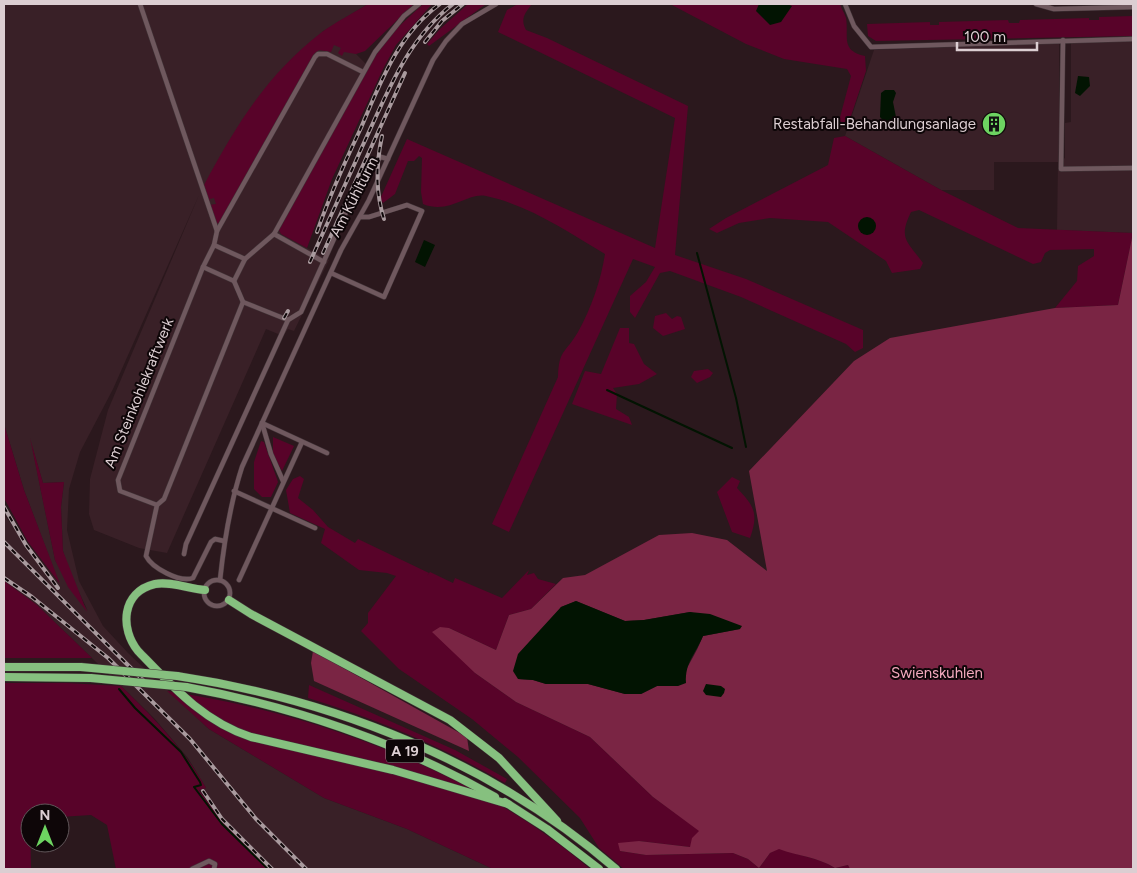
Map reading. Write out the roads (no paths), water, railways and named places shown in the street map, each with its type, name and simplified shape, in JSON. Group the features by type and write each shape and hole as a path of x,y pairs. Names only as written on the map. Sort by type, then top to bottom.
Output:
{"highway":[{"path":"205,590 166,584 145,588 130,602 125,621 131,642 138,651 208,718 221,726 251,737 402,773 508,804"},
{"path":"229,600 251,614 423,704 470,734 525,784 563,828"},
{"name":"A 19","path":"4,667 81,667 178,676 273,695 321,708 377,728 432,752 479,776 563,828 616,869"},
{"name":"A 19","path":"4,677 92,678 186,687 273,705 358,732 416,756 508,804 599,869"}],"street":[{"path":"140,4 217,231"},
{"path":"234,281 245,259 274,234 363,72 387,36 419,4"},
{"name":"Am Kühlturm","path":"220,580 224,541 234,491 262,423 331,273 360,218 440,49 462,24 496,4"},
{"path":"844,4 854,26 871,47 1133,39"},
{"path":"1036,4 1054,9 1133,8"},
{"path":"1062,40 1061,169 1133,168"},
{"name":"Am Steinkohlekraftwerk","path":"157,505 120,491 118,480 203,267 214,245 217,231 315,57 318,54 327,54 363,72"},
{"path":"184,554 186,544 288,320 301,312 365,170 381,157 388,159"},
{"path":"331,273 384,297 422,211 407,205 370,217 360,218"},
{"path":"274,234 324,262"},
{"path":"214,245 245,259"},
{"path":"203,267 234,281 243,302 288,320"},
{"path":"224,541 215,539 211,542 193,578 182,580 152,564 146,556 157,505 164,499 243,302"},
{"path":"262,423 327,454"},
{"path":"262,423 271,454 283,481"},
{"path":"239,580 270,507 302,442"},
{"path":"234,491 315,528"},
{"path":"220,580 229,588 229,600 222,605 214,606 207,601 205,590 209,583 220,580"},
{"path":"192,869 209,861 215,864 214,869"}],"waterway":[{"path":"697,253 736,398 746,447"},
{"path":"607,390 732,448"},
{"path":"119,689 135,708 181,752 200,782 201,785 194,787 222,824 268,869"}],"railway":[{"path":"317,232 337,181 391,61 412,30 440,4"},
{"path":"310,262 399,70 422,34 453,4"},
{"path":"425,42 442,21 463,4"},
{"path":"323,253 405,73"},
{"path":"382,136 377,178 384,219"},
{"path":"284,318 288,311"},
{"path":"4,507 26,545 58,588"},
{"path":"4,542 143,680"},
{"path":"4,578 32,597 108,658 190,739 256,819 306,869"},
{"path":"203,791 222,819 272,869"}],"place":[{"name":"Restabfall-Behandlungsanlage","path":"994,124"}],"park label":[{"name":"Swienskuhlen","path":"937,673"}]}
